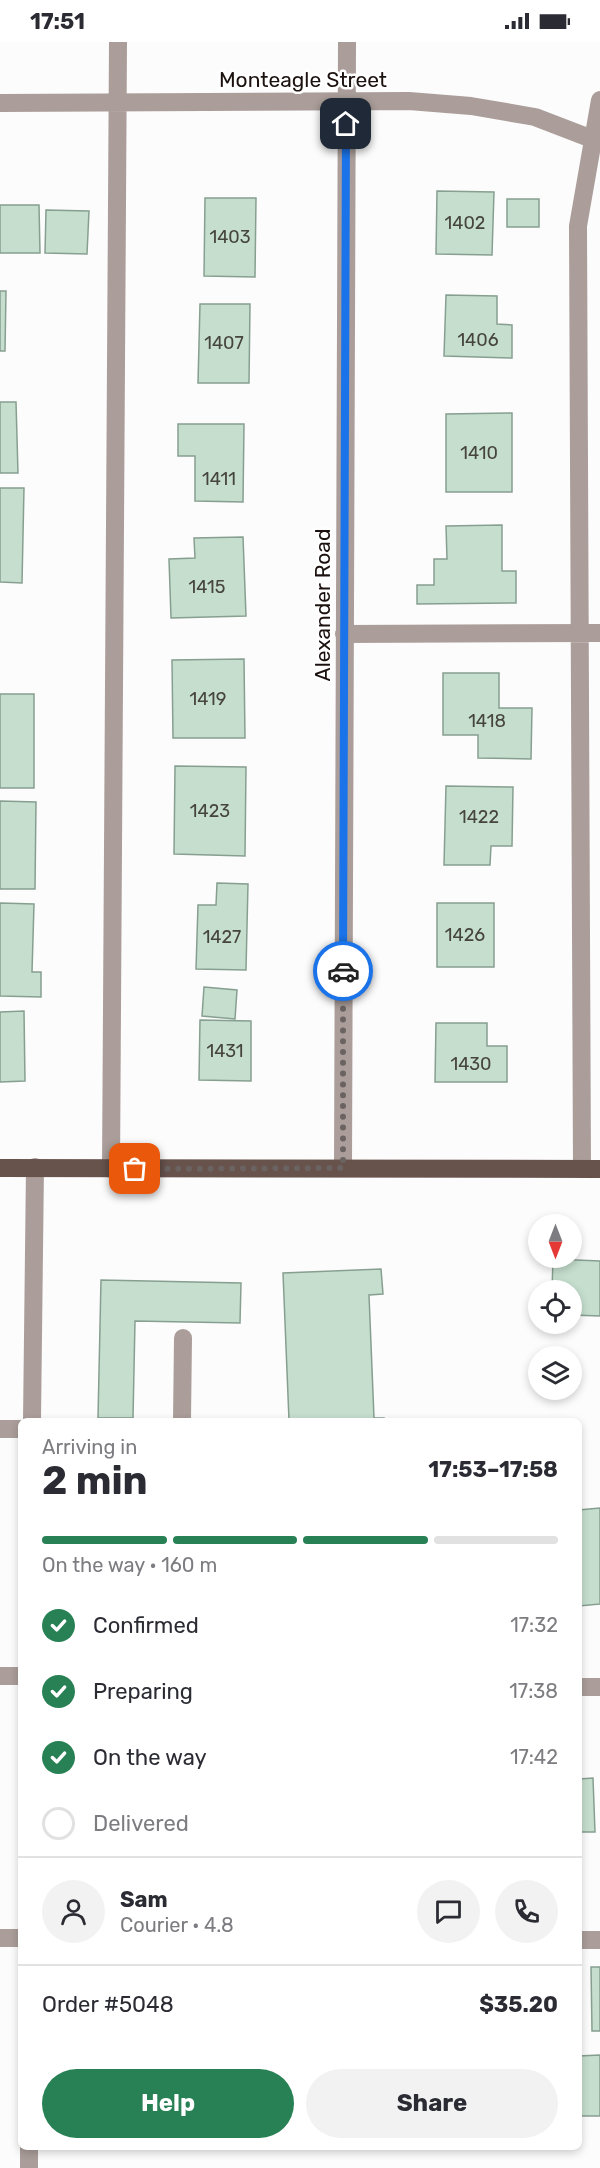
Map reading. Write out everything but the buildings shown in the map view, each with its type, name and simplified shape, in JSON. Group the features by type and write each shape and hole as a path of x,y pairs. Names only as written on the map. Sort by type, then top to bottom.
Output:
{"main road":[{"path":"0,1168 591,1169"}],"street":[{"path":"111,1169 118,42"},
{"name":"Alexander Road","path":"343,1168 346,42"},
{"path":"591,1169 580,633 578,226 596,139 600,100"},
{"name":"Monteagle Street","path":"0,103 409,101 471,106 535,117 596,139"},
{"path":"344,634 600,633"},
{"path":"32,1418 35,1167"},
{"path":"182,1418 183,1338"},
{"path":"0,1429 18,1429"},
{"path":"0,1676 18,1676"},
{"path":"582,1687 600,1687"},
{"path":"0,1938 18,1938"},
{"path":"582,1940 600,1940"},
{"path":"29,2150 29,2168"}],"way so far":[{"path":"135,1169 343,1168 343,971"}],"route":[{"path":"343,971 346,124"}]}
